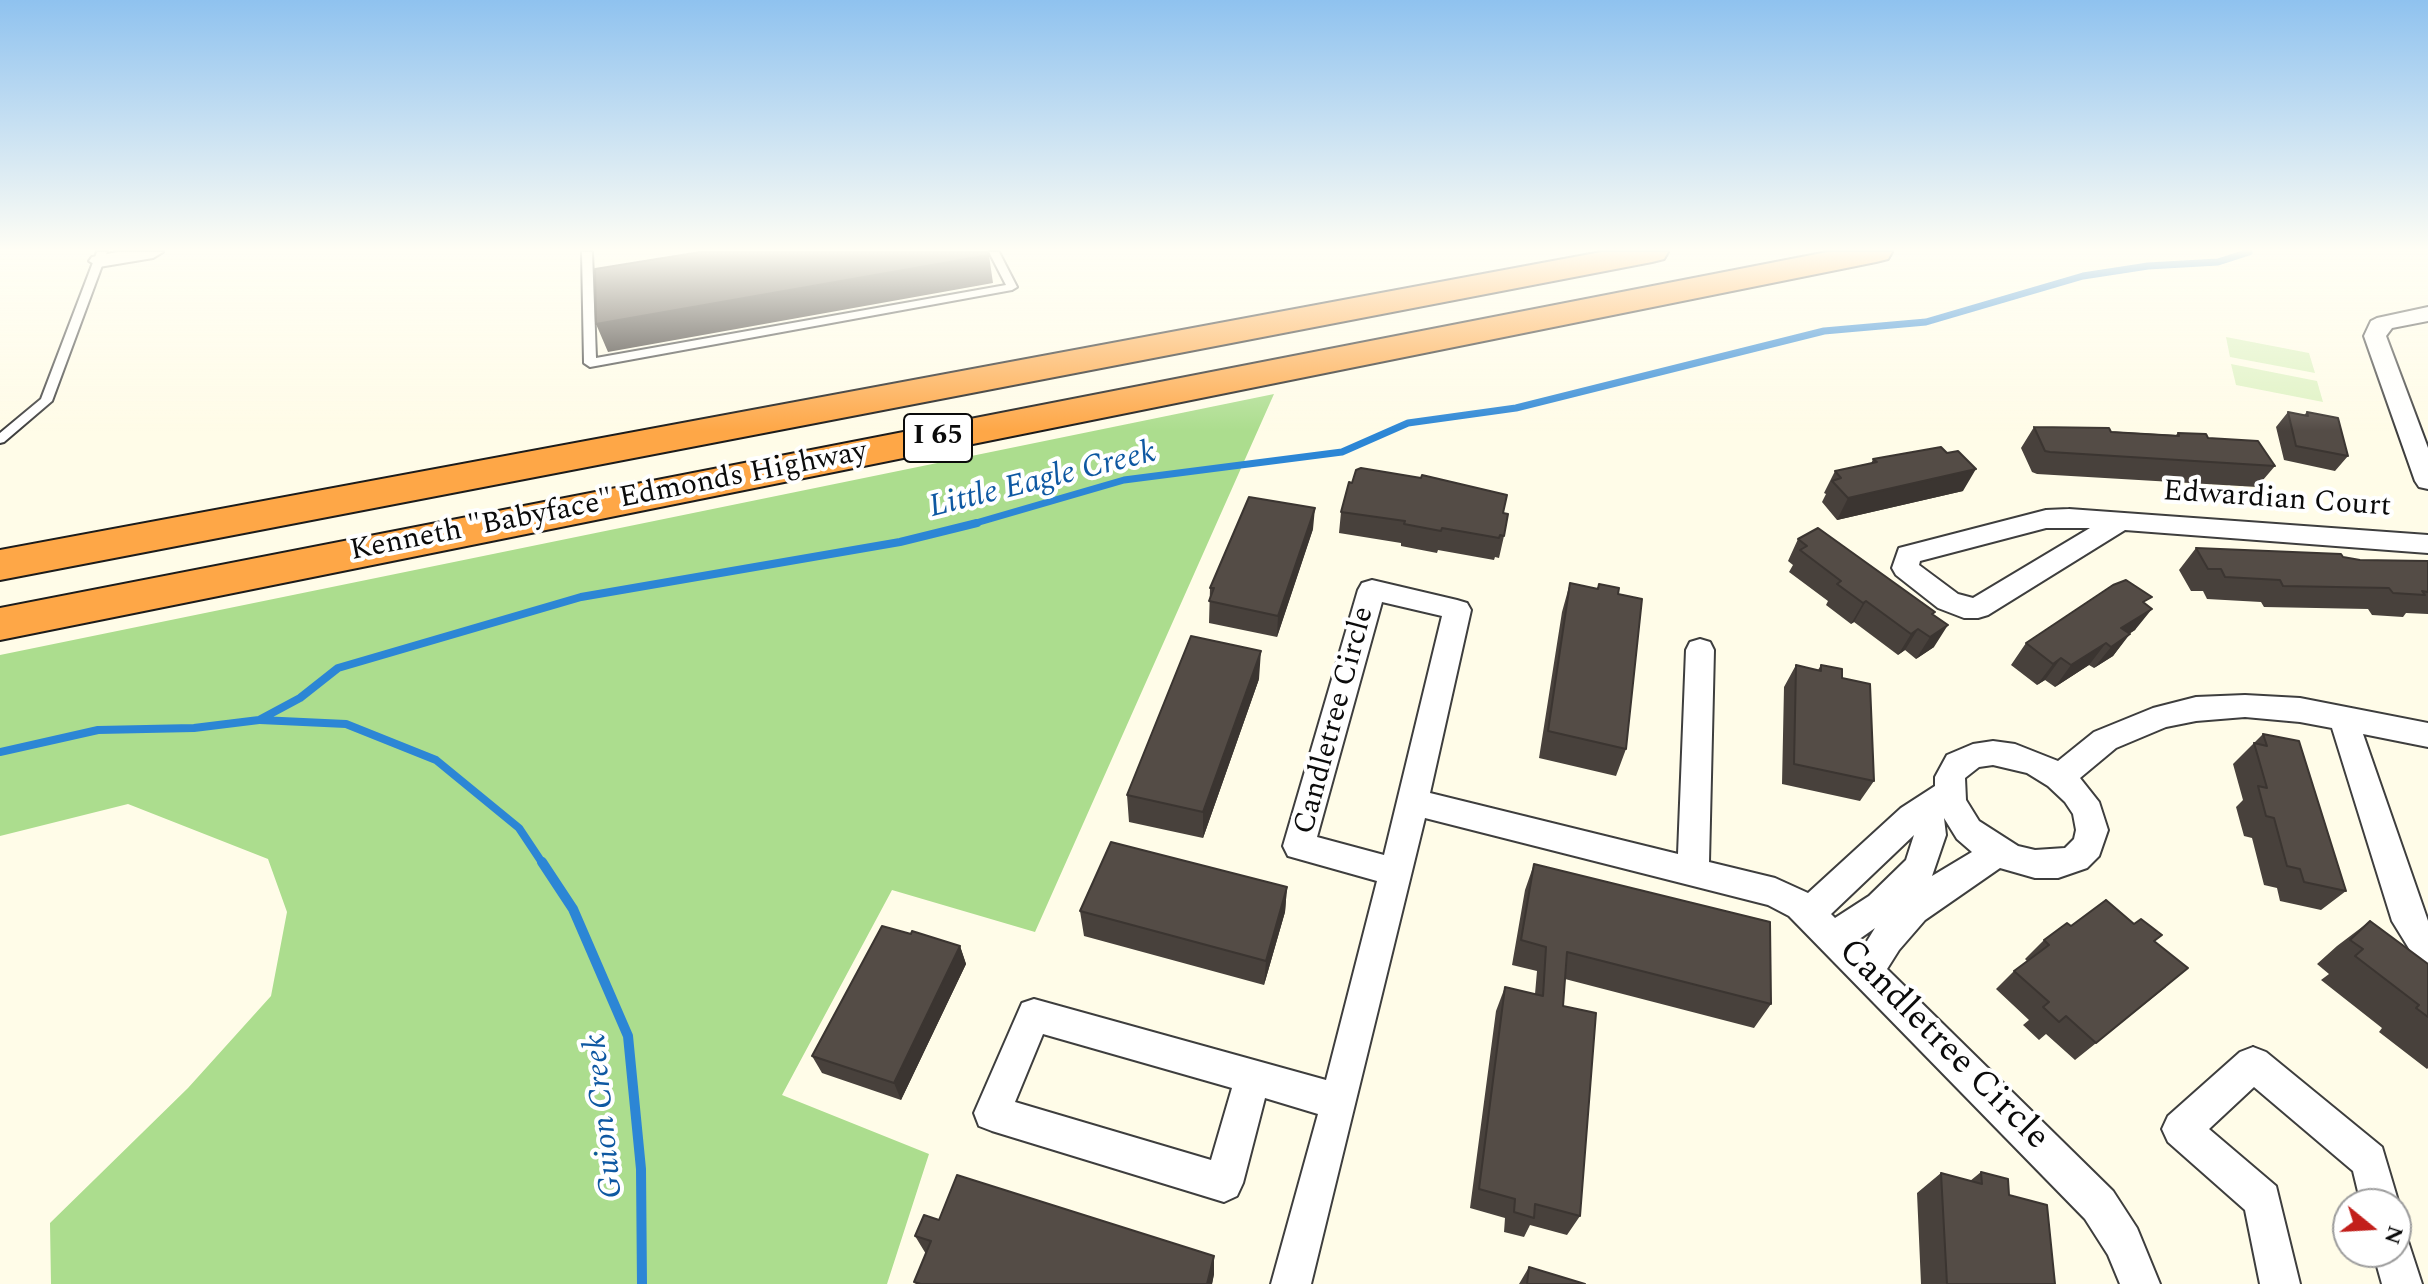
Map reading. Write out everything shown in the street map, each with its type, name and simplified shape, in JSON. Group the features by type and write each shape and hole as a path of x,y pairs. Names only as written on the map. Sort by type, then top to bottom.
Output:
{"highway":[{"name":"Kenneth \"Babyface\" Edmonds Highway","path":"0,565 1336,312"},
{"name":"Kenneth \"Babyface\" Edmonds Highway","path":"0,624 1574,312"}],"street":[{"path":"2428,314 2385,323 2379,326 2375,336 2428,481"},
{"name":"Edwardian Court","path":"2121,521 1978,608 1952,604 1905,568 1908,555 2046,519 2121,521 2428,544"},
{"name":"Candletree Circle","path":"1291,1284 1396,872 1457,610 1372,590 1299,846 1396,872"},
{"path":"1693,872 1700,650"},
{"path":"2059,777 2105,740 2173,713 2245,706 2343,717 2428,735"},
{"path":"2343,717 2409,921 2428,949"},
{"path":"1835,937 1881,906 1920,868 1938,799 1958,764 1973,756 1993,753 2015,756 2038,764 2059,777 2076,793 2088,811 2092,830 2088,846 2076,858 2058,864 2035,864 1999,852 1968,830 1955,812 1938,799"},
{"path":"1810,913 1938,799"},
{"name":"Candletree Circle","path":"1413,802 1775,892 1810,913 2099,1205 2123,1242 2140,1284"},
{"path":"1868,971 1887,939 1913,910 1944,886 1999,852"},
{"path":"1253,1077 1224,1183 992,1113 1034,1015 1253,1077 1339,1102"},
{"path":"2280,1284 2262,1200 2181,1129 2253,1064 2369,1160 2376,1188"}],"lane":[{"path":"0,439 46,401 79,312"},
{"path":"589,312 590,363 874,312"}],"green space":[{"path":"2226,337 2309,353 2315,373 2230,357"},
{"path":"2231,364 2317,381 2323,402 2236,385"},
{"path":"1274,394 1035,932 892,890 782,1095 929,1154 887,1284 51,1284 50,1223 188,1088 271,996 287,912 268,859 128,804 0,836 0,655"}],"building":[{"path":"596,312 665,312 596,324"},
{"path":"2288,412 2338,418 2348,456 2296,446"},
{"path":"2034,427 2109,428 2111,432 2179,436 2178,433 2206,434 2208,438 2258,441 2275,466 2050,452 2045,451"},
{"path":"1941,447 1947,453 1958,451 1976,469 1848,498 1832,481 1841,478 1835,471 1877,462 1873,459"},
{"path":"1361,468 1421,478 1422,475 1507,495 1503,513 1508,514 1504,536 1500,535 1499,538 1442,528 1441,531 1404,524 1405,521 1341,512 1349,482 1352,483 1356,470"},
{"path":"1249,497 1315,508 1278,616 1209,601 1214,588 1210,588"},
{"path":"1818,528 1935,612 1932,614 1948,625 1930,637 1918,629 1911,634 1837,584 1841,581 1800,550 1807,546 1798,539"},
{"path":"2196,548 2341,554 2360,560 2428,561 2428,592 2422,591 2425,595 2393,593 2389,588 2283,586 2280,580 2225,577 2221,569 2208,569"},
{"path":"2126,580 2152,597 2143,602 2152,609 2121,628 2130,634 2111,647 2106,643 2071,665 2061,658 2053,664 2026,643 2113,585"},
{"path":"1570,583 1598,589 1599,584 1619,588 1618,594 1642,599 1626,749 1548,731"},
{"path":"1191,636 1261,651 1203,812 1127,795"},
{"path":"1796,665 1821,671 1821,665 1842,669 1842,678 1870,684 1874,781 1794,764"},
{"path":"2263,734 2299,741 2346,891 2304,882 2300,869 2287,866 2274,818 2266,816 2258,786 2267,788 2254,743 2267,746"},
{"path":"1111,842 1287,887 1266,961 1080,911"},
{"path":"1534,864 1770,922 1771,1004 1567,952 1563,1006 1596,1013 1580,1216 1535,1204 1534,1218 1514,1212 1515,1199 1479,1189 1505,987 1543,996 1546,947 1521,940"},
{"path":"2106,900 2134,924 2141,919 2162,935 2154,941 2188,968 2096,1043 2066,1016 2059,1022 2043,1007 2049,1002 2014,971 2049,945 2044,940 2067,923 2071,926"},
{"path":"2370,921 2428,964 2428,1017 2416,1008 2419,1005 2355,956 2363,949 2350,940"},
{"path":"882,926 911,934 912,931 960,946 894,1083 812,1056"},
{"path":"1981,1172 2008,1179 2009,1195 2047,1205 2055,1284 1947,1284 1941,1173 1982,1184"},
{"path":"957,1175 1214,1256 1207,1284 914,1282 931,1241 915,1236 924,1215 939,1220"},
{"path":"1529,1267 1585,1284 1527,1284"}],"waterway":[{"name":"Little Eagle Creek","path":"970,525 1124,480 1342,452 1408,423 1516,408 1824,331 1926,322 1960,312"},
{"name":"Little Eagle Creek","path":"970,525 977,523"},
{"name":"Little Eagle Creek","path":"0,752 98,730 194,728 259,720 300,698 338,668 581,597 900,542 970,525"},
{"name":"Guion Creek","path":"260,720 346,724 436,760 519,828 543,864"},
{"name":"Guion Creek","path":"542,862 573,909 628,1036 641,1169 642,1284"}]}
